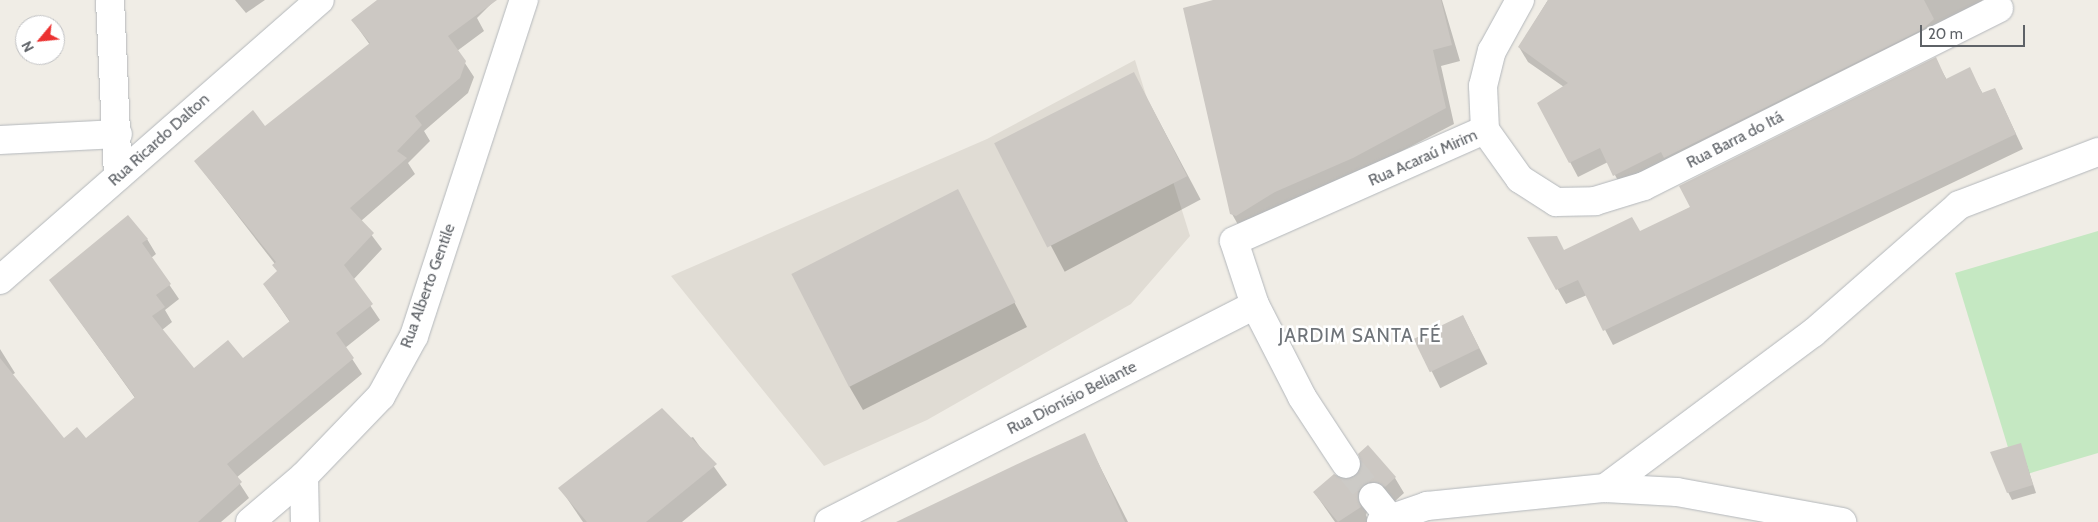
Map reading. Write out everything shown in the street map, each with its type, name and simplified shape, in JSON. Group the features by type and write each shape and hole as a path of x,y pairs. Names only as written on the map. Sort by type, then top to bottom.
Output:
{"street":[{"path":"110,0 118,134 118,176"},
{"name":"Rua Ricardo Dalton","path":"0,280 320,0"},
{"name":"Rua Alberto Gentile","path":"250,522 304,476 381,396 414,336 524,0"},
{"name":"Rua Acaraú Mirim","path":"1256,305 1234,241 1484,130 1483,86 1492,51 1520,0"},
{"name":"Rua Barra do Itá","path":"1484,130 1520,179 1549,198 1556,202 1596,201 1644,186 1999,8"},
{"path":"0,140 118,134"},
{"path":"1605,488 1814,333 1959,205 2098,152"},
{"path":"1256,305 1302,397 1346,464"},
{"name":"Rua Dionísio Beliante","path":"829,522 1256,305"},
{"path":"304,476 305,522"},
{"path":"1381,512 1605,488 1678,492 1842,522"}],"shaded area":[{"path":"1135,60 1190,236 1131,304 927,420 824,466 671,276 987,139"}],"green space":[{"path":"2098,231 2098,453 2017,477 1955,273"}],"building":[{"path":"377,0 497,0 448,36 466,61 460,78 415,116 422,125 397,151 407,158 350,208 374,233 344,265 373,304 336,333 354,358 227,464 242,482 198,522 0,522 0,358 64,438 77,427 86,438 135,397 49,280 128,215 148,239 142,243 171,284 156,295 165,307 152,316 194,368 228,340 243,358 290,321 263,284 277,271 272,265 276,262 194,161 253,110 265,126 370,43 351,20"},
{"path":"1213,0 1441,0 1452,45 1433,50 1446,108 1353,158 1275,192 1236,216 1230,214 1183,8"},
{"path":"1548,0 1924,0 1934,19 1923,29 1664,158 1661,152 1613,176 1600,148 1569,163 1537,103 1568,83 1518,47"},
{"path":"1936,57 1946,79 1970,67 1982,93 1995,88 2016,134 1603,331 1578,280 1556,290 1527,237 1557,236 1564,250 1632,217 1640,231 1690,207 1679,186"},
{"path":"1134,72 1187,176 1047,248 994,143"},
{"path":"958,189 1016,302 849,387 791,274"},
{"path":"1463,315 1479,348 1430,372 1414,339"},
{"path":"662,408 717,464 646,522 587,522 558,488"},
{"path":"1085,433 1125,522 896,522 1026,460"},
{"path":"2021,443 2033,485 2007,493 1990,452"},
{"path":"1368,445 1396,477 1385,487 1371,482 1364,485 1358,492 1361,507 1338,522 1313,492 1334,474 1346,480 1355,477 1362,464 1358,454"}],"tunnel":[{"path":"1346,464 1373,497"}],"district":[{"name":"JARDIM SANTA FÉ","path":"1360,336"}]}
